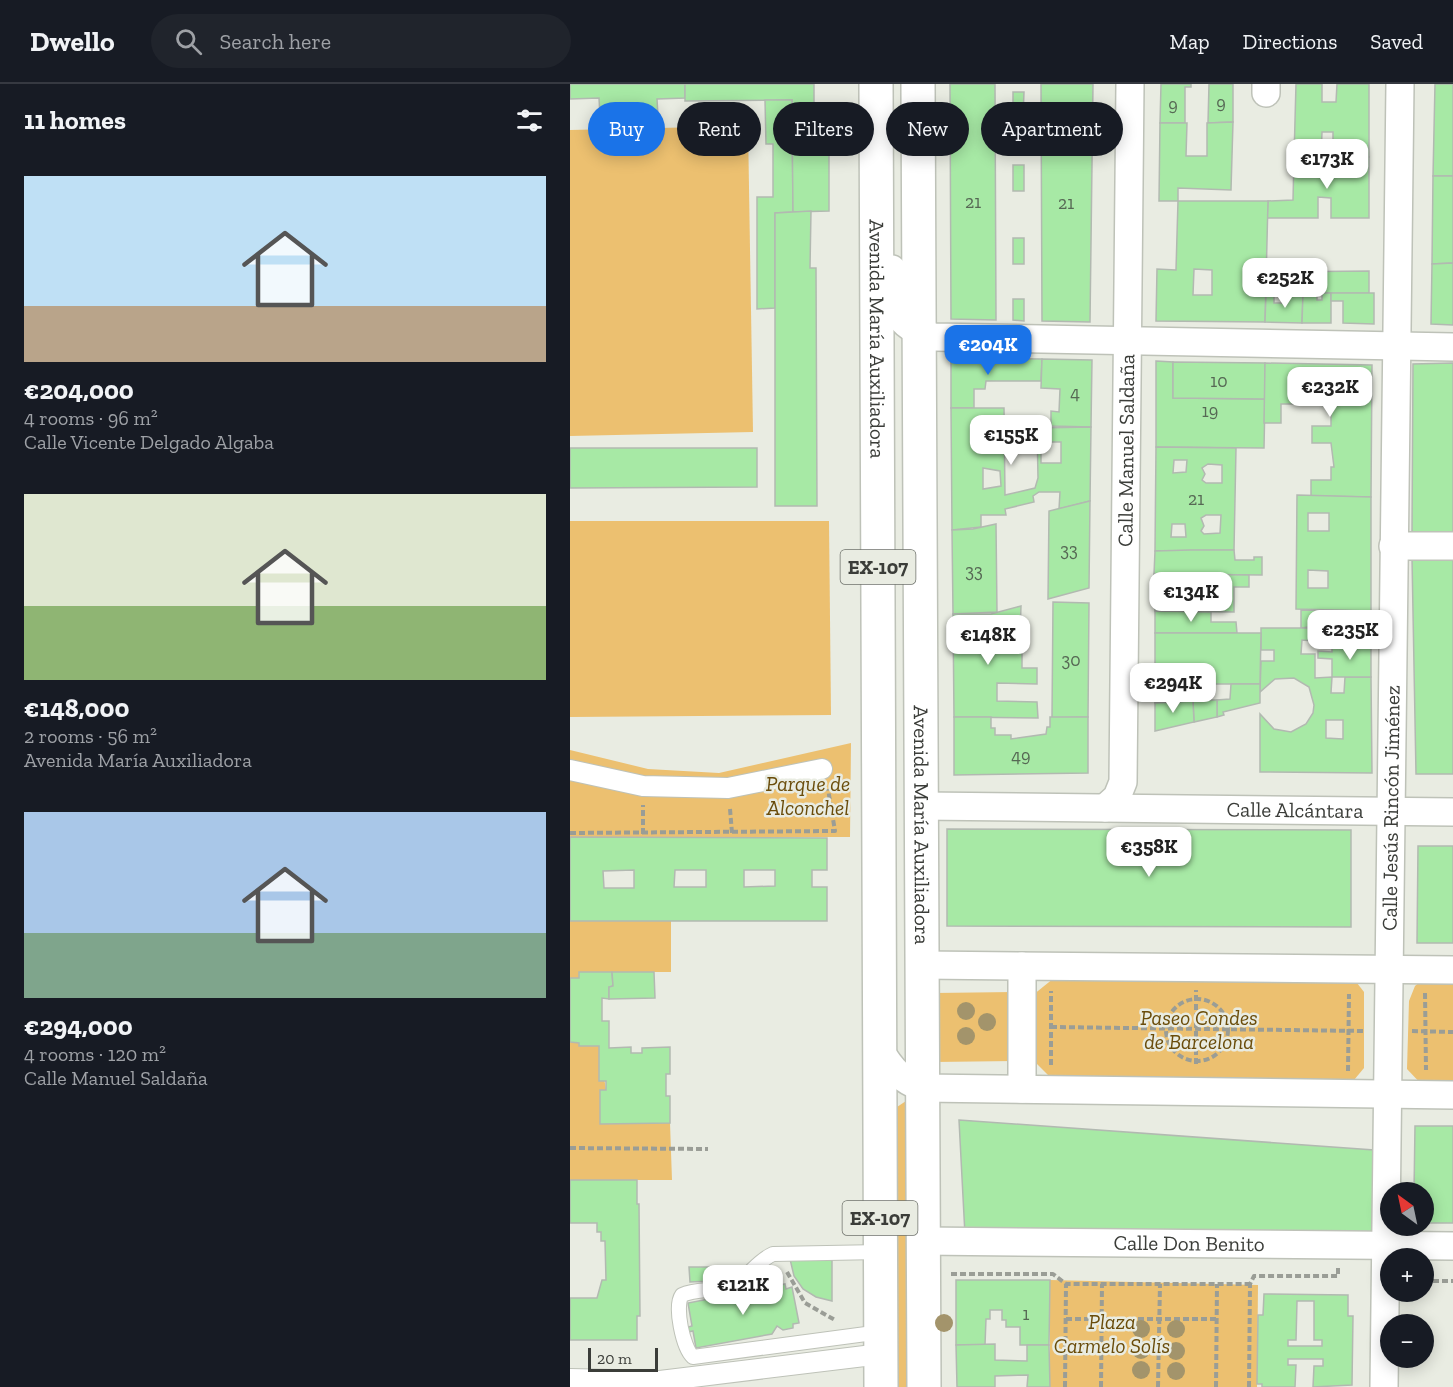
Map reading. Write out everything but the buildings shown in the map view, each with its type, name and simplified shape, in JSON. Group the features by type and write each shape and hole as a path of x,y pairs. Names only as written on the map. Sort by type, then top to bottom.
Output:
{"main road":[{"name":"Avenida María Auxiliadora","path":"876,84 881,1387"},
{"name":"Avenida María Auxiliadora","path":"918,84 927,335 921,806 923,1088 935,1241 924,1387"},
{"path":"879,817 921,806"}],"street":[{"name":"Calle Manuel Saldaña","path":"1105,808 1117,797 1123,782 1130,84"},
{"name":"Calle Jesús Rincón Jiménez","path":"1384,1387 1400,84"},
{"path":"877,132 891,148 892,301 900,319 927,335 1453,347"},
{"path":"1393,546 1453,546"},
{"path":"570,770 643,786 728,788 822,769"},
{"name":"Calle Alcántara","path":"921,806 1453,812"},
{"path":"922,965 1453,970"},
{"path":"1022,966 1022,1089"},
{"path":"880,1050 891,1068 905,1081 923,1088 1453,1095"},
{"name":"Calle Don Benito","path":"935,1241 1453,1246"},
{"path":"570,1379 660,1381 881,1343"}],"lane":[{"path":"881,1252 773,1254 730,1286 687,1292 678,1300 685,1346 693,1357 838,1338 881,1343"}],"path":[{"path":"570,833 835,831 831,796 822,769"},
{"path":"643,786 643,834"},
{"path":"1051,1089 1052,966"},
{"path":"1196,1091 1197,968"},
{"path":"1348,1093 1350,969"},
{"path":"1425,970 1426,1094"},
{"path":"1196,999 1212,1002 1219,1007 1229,1029 1222,1050 1210,1059 1196,1061 1182,1058 1172,1048 1166,1028 1175,1008 1196,999"},
{"path":"1051,1027 1453,1032"},
{"path":"570,1148 708,1149"},
{"path":"935,1241 946,1274 1053,1274 1066,1284 1250,1284 1249,1387"},
{"path":"779,1274 787,1272 805,1303 834,1318 838,1338"},
{"path":"1434,1281 1453,1281"},
{"path":"1065,1387 1066,1284"},
{"path":"1101,1387 1102,1284"},
{"path":"1158,1387 1160,1284"},
{"path":"1216,1387 1217,1284"},
{"path":"1066,1319 1217,1319"}],"green space":[{"path":"665,128 677,128 677,156 748,156 753,432 570,436 570,130 588,130 588,156 665,156"},
{"path":"570,521 829,521 831,715 570,717"},
{"name":"Parque de Alconchel","path":"851,743 850,837 570,837 570,750 648,769 719,773"},
{"path":"570,921 671,921 671,972 579,972 579,978 570,978"},
{"name":"Paseo Condes de Barcelona","path":"1059,974 1341,976 1357,983 1364,992 1364,1068 1354,1080 1337,1087 1057,1084 1035,1062 1033,995"},
{"path":"1426,977 1453,978 1453,1088 1425,1088 1407,1069 1409,1001 1415,986"},
{"path":"1014,992 1015,1061 934,1062 934,993"},
{"path":"570,1042 599,1046 606,1090 600,1090 600,1124 670,1123 672,1180 570,1180"},
{"path":"906,1101 908,1387 894,1387 894,1109"},
{"name":"Plaza Carmelo Solís","path":"1050,1280 1258,1285 1257,1387 1050,1387"}]}
